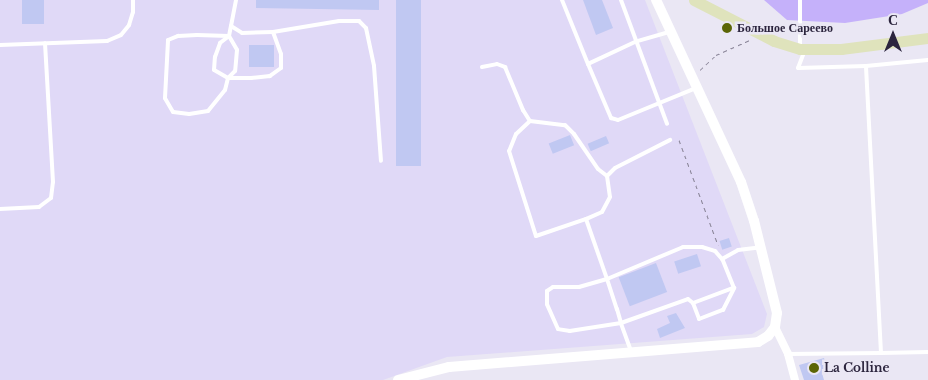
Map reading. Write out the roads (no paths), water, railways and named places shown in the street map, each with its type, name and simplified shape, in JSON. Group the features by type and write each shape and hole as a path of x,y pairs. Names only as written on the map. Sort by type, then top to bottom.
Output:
{"main road":[{"path":"694,0 774,41 803,49 841,49 928,38"}],"street":[{"path":"398,380 449,367 758,342 768,336 775,327 777,313 761,247 741,182 698,88 669,32 656,0"},
{"path":"775,327 788,354 795,380"}],"lane":[{"path":"0,45 107,41 121,35 129,25 133,12 132,0"},
{"path":"236,0 229,36 220,43 215,57 214,70 228,78 270,76 282,68 281,54 273,32"},
{"path":"562,0 611,118 618,120 698,88"},
{"path":"621,0 667,124"},
{"path":"800,0 803,49 798,68 866,66 928,60"},
{"path":"231,26 242,33 273,32 339,21 359,21 366,28 374,66 380,161"},
{"path":"588,64 637,42 669,32"},
{"path":"188,35 229,36 237,50 236,71 228,78 225,90 208,111 189,114 173,112 164,98 168,40 188,35"},
{"path":"0,208 39,207 51,198 53,182 45,43"},
{"path":"482,66 497,64 505,66 523,110 530,121 565,126 574,134 592,161 607,176 610,196 602,212 536,236 509,151 516,134 530,121"},
{"path":"866,66 881,353"},
{"path":"607,176 615,168 670,140"},
{"path":"586,219 632,353"},
{"path":"683,247 702,247 714,251 722,259 734,288 723,310 699,319 693,303 688,299 621,323 570,331 558,329 547,304 547,291 553,287 579,287 607,279 683,247"},
{"path":"722,259 738,250 761,247"},
{"path":"693,303 734,288"},
{"path":"788,354 928,352"}],"place":[{"name":"Большое Сареево","path":"727,28"},
{"name":"La Colline","path":"814,368"}]}
